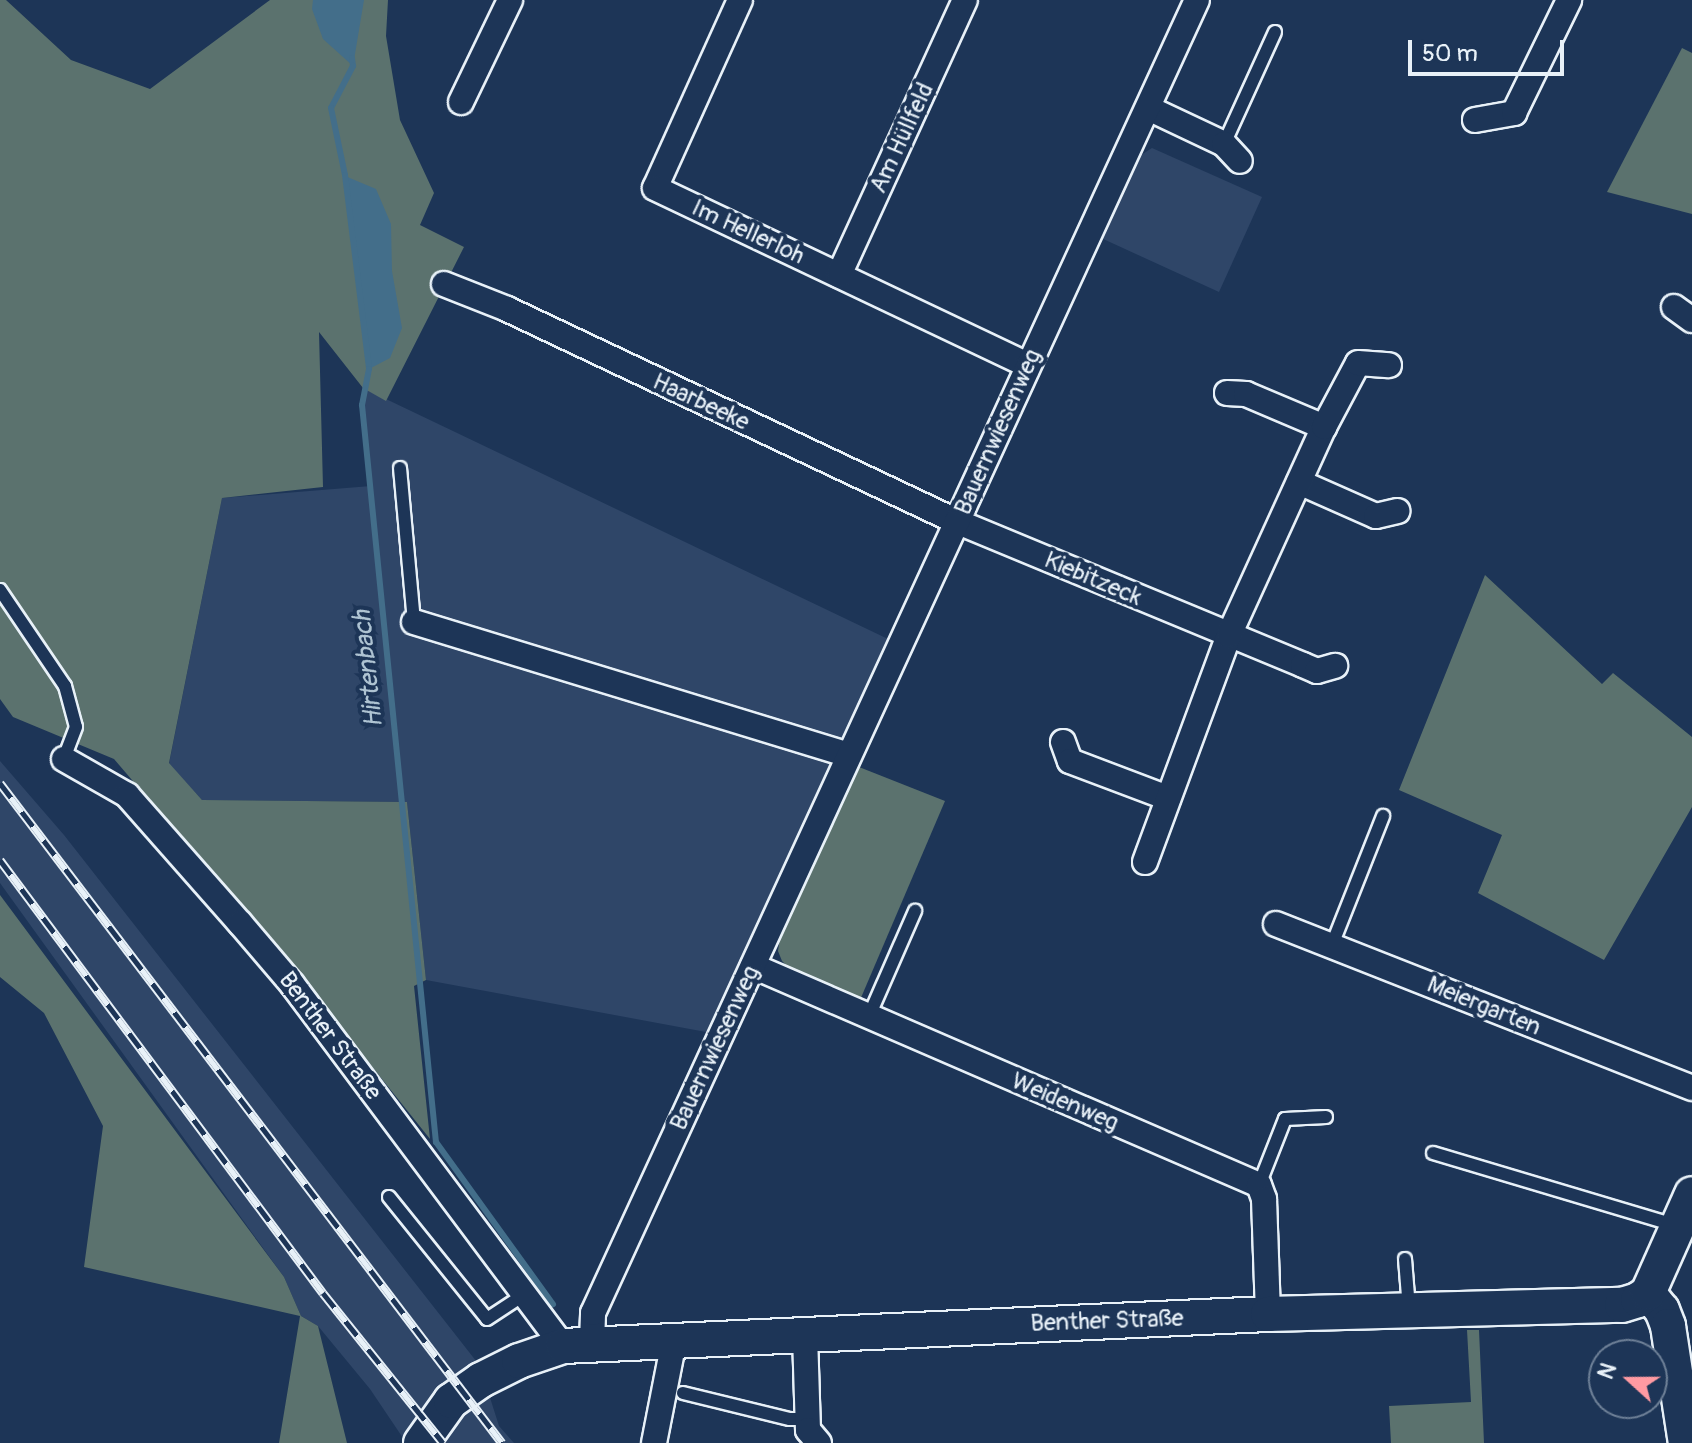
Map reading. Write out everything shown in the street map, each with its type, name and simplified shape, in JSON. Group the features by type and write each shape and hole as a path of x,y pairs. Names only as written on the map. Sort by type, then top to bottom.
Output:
{"street":[{"path":"461,102 510,0"},
{"name":"Im Hellerloh","path":"740,0 655,188 1028,365"},
{"name":"Am Hüllfeld","path":"839,275 965,0"},
{"name":"Bauernwiesenweg","path":"577,1344 1197,0"},
{"path":"1475,120 1514,113 1569,0"},
{"path":"1148,108 1232,153"},
{"name":"Haarbeeke","path":"444,284 507,309 958,522"},
{"path":"1145,862 1229,635 1324,427 1358,363 1389,365"},
{"path":"1227,393 1246,394 1324,427"},
{"path":"1299,482 1376,516 1397,511"},
{"name":"Kiebitzeck","path":"958,522 1317,671 1335,666"},
{"path":"414,622 848,755"},
{"path":"1063,742 1070,761 1168,798"},
{"name":"Benther Straße","path":"64,759 127,795 240,923 292,984 525,1294 577,1344"},
{"name":"Meiergarten","path":"1276,924 1692,1088"},
{"name":"Weidenweg","path":"753,966 1259,1185"},
{"path":"1259,1185 1264,1199 1268,1314"},
{"path":"1686,1443 1668,1326 1662,1310 1648,1293 1692,1194"},
{"name":"Benther Straße","path":"421,1443 451,1401 481,1380 519,1361 577,1344 1268,1314 1622,1305 1648,1293"},
{"path":"805,1335 808,1430 819,1443"},
{"path":"654,1443 674,1341"}],"lane":[{"path":"1232,153 1275,32"},
{"path":"400,468 414,622"},
{"path":"0,590 65,686 76,727 64,759"},
{"path":"1332,945 1383,816"},
{"path":"869,1016 915,911"},
{"path":"1259,1185 1285,1119 1326,1117"},
{"path":"1433,1153 1678,1226"},
{"path":"389,1197 487,1319 525,1294"},
{"path":"1405,1259 1409,1309"},
{"path":"683,1393 790,1419 807,1419"}],"shaded area":[{"path":"313,0 364,0 353,66 323,39 312,9"},
{"path":"1152,148 1262,197 1219,292 1101,238 1138,157"},
{"path":"345,176 376,189 391,224 392,271 402,328 390,358 369,369"},
{"path":"365,389 888,639 706,1032 426,980 407,802 202,800 169,764 222,498 371,486 362,405"},
{"path":"0,761 64,835 480,1366 499,1426 514,1443 424,1443 403,1438 370,1389 318,1326 301,1316 284,1277 0,883"}],"green space":[{"path":"0,0 6,0 71,60 150,89 270,0 388,0 386,36 400,120 434,193 420,225 464,247 386,401 363,388 319,332 323,487 222,498 169,763 202,800 407,802 426,980 414,986 430,1139 293,968 114,759 13,717 0,699"},
{"path":"1682,48 1692,53 1692,214 1607,192"},
{"path":"1485,575 1602,684 1613,673 1692,737 1692,807 1604,960 1478,893 1502,835 1399,790"},
{"path":"859,767 945,801 860,1000 791,970 778,951 780,938"},
{"path":"0,895 284,1277 301,1316 318,1326 347,1443 279,1443 300,1316 84,1267 103,1126 44,1013 0,977"},
{"path":"1467,1330 1479,1330 1484,1443 1391,1443 1389,1406 1471,1402"}],"waterway":[{"name":"Hirtenbach","path":"352,58 353,66 331,108 345,175 369,369 362,405 436,1142 553,1304"}],"railway":[{"path":"0,783 502,1443"},
{"path":"0,860 323,1293 443,1443"}]}
